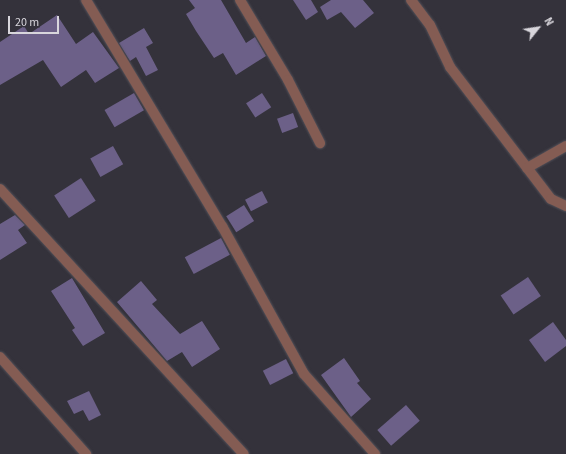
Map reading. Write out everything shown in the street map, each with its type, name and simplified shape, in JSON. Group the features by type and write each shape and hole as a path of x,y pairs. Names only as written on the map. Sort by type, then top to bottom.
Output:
{"street":[{"path":"86,0 222,226 304,374 375,454"},
{"path":"240,0 288,80 320,144"},
{"path":"411,0 430,25 450,67 551,199 566,206"},
{"path":"527,168 566,146"},
{"path":"0,189 244,454"},
{"path":"0,357 86,454"}],"building":[{"path":"189,0 221,0 246,43 255,37 266,56 236,75 223,53 214,58 196,31 186,14 195,8"},
{"path":"293,0 311,0 318,12 306,20"},
{"path":"331,0 363,0 374,13 355,28 341,12 327,20 320,7"},
{"path":"57,15 76,44 93,32 119,68 95,83 86,70 61,87 43,60 0,85 0,42 24,26 29,34"},
{"path":"144,28 153,43 146,47 158,70 146,76 136,57 130,61 119,43"},
{"path":"134,93 144,110 115,127 105,110"},
{"path":"262,93 271,107 255,118 246,103"},
{"path":"293,113 298,127 282,133 277,119"},
{"path":"113,146 123,164 100,177 90,159"},
{"path":"81,178 96,201 69,218 54,195"},
{"path":"262,191 268,203 251,211 245,200"},
{"path":"244,205 254,221 236,232 226,216"},
{"path":"15,215 25,225 18,230 27,243 0,260 0,224"},
{"path":"221,238 230,255 194,274 185,257"},
{"path":"528,277 541,296 514,315 501,295"},
{"path":"72,278 105,333 83,346 72,330 75,328 51,291"},
{"path":"141,281 157,300 152,304 180,334 202,321 220,349 192,367 182,352 167,361 117,302"},
{"path":"553,322 566,340 566,346 545,362 529,340"},
{"path":"344,358 360,381 357,383 371,399 351,417 321,375"},
{"path":"286,359 293,373 270,385 263,371"},
{"path":"89,391 101,415 89,421 83,410 74,414 67,401"},
{"path":"406,405 420,421 391,446 377,430"}]}
